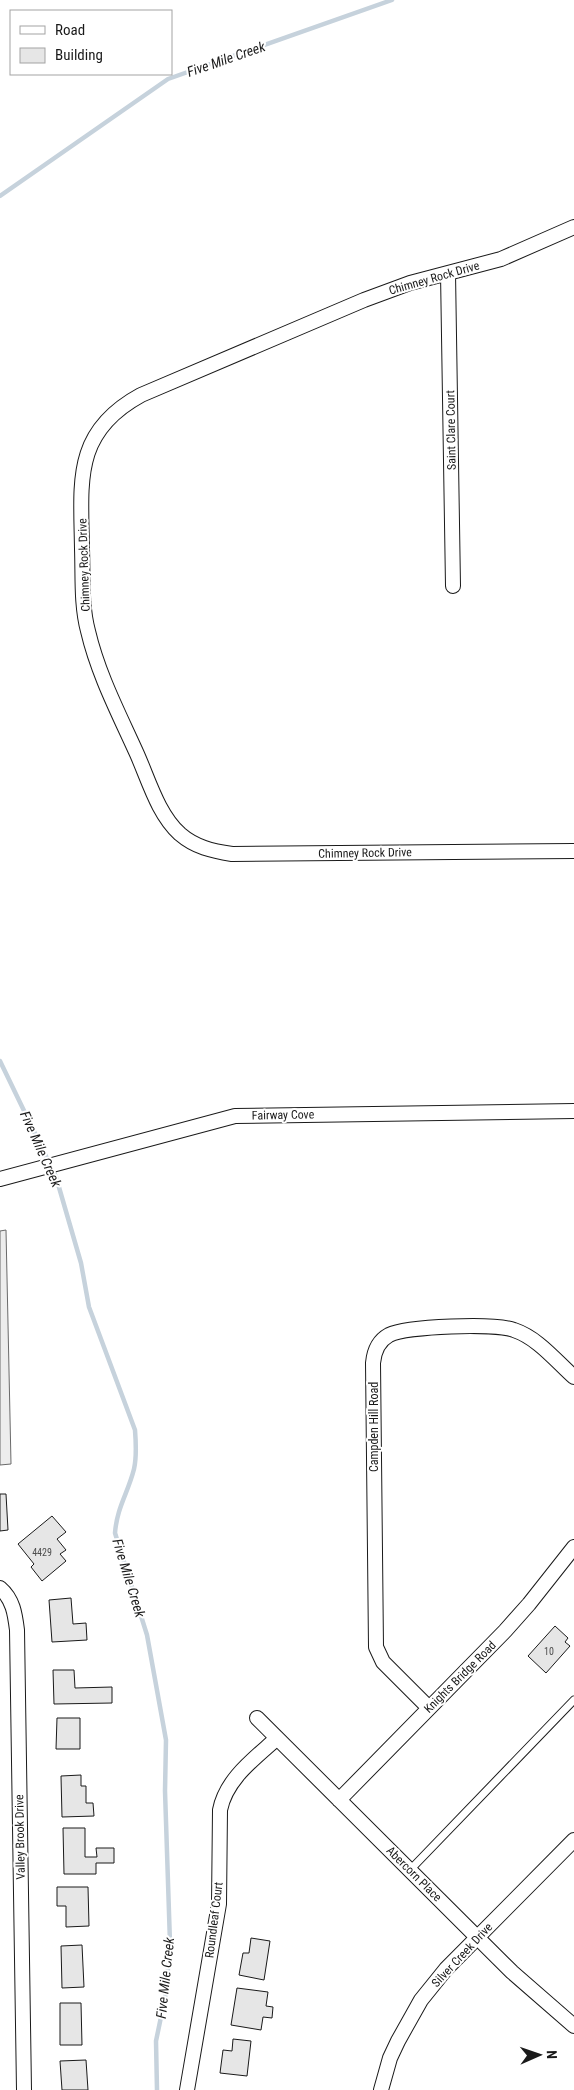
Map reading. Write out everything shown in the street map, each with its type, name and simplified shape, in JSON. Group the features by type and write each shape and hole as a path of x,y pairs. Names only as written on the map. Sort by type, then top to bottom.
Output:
{"street":[{"name":"Chimney Rock Drive","path":"574,227 501,259 410,283 364,300 141,394 115,411 91,442 82,470 81,485 84,604 87,630 109,694 162,810 179,833 200,847 232,854 574,850"},
{"name":"Saint Clare Court","path":"448,274 453,586"},
{"name":"Fairway Cove","path":"2,1179 235,1116 574,1111"},
{"name":"Campden Hill Road","path":"429,1708 383,1662 376,1647 373,1364 376,1349 389,1335 407,1330 489,1325 513,1329 523,1334 537,1343 574,1377"},
{"name":"Knights Bridge Road","path":"339,1800 505,1631 574,1547"},
{"name":"Valley Brook Drive","path":"0,1588 10,1601 15,1614 17,1630 24,2090"},
{"name":"Abercorn Place","path":"257,1718 512,1972 574,2026"},
{"name":"Roundleaf Court","path":"187,2090 219,1904 222,1800 233,1781 276,1739"},
{"name":"Silver Creek Drive","path":"381,2090 390,2058 407,2021 421,2000 446,1969 574,1840"}],"lane":[{"path":"410,1870 574,1700"}],"shaded area":[{"path":"6,1230 11,1464 0,1465 0,1231"}],"building":[{"path":"0,1494 6,1494 8,1530 0,1531"},
{"path":"52,1516 66,1532 57,1539 66,1550 60,1554 66,1561 42,1581 31,1567 34,1564 18,1544"},
{"path":"71,1598 73,1624 86,1623 87,1640 52,1642 49,1600"},
{"path":"555,1626 568,1638 565,1642 570,1646 546,1673 528,1656"},
{"path":"53,1670 74,1670 75,1688 112,1687 112,1703 54,1704"},
{"path":"57,1718 80,1718 80,1749 56,1749"},
{"path":"81,1775 81,1786 86,1786 86,1803 93,1803 94,1816 62,1817 61,1776"},
{"path":"63,1828 85,1828 85,1857 97,1857 96,1848 114,1848 114,1863 96,1863 96,1874 64,1874"},
{"path":"57,1887 88,1887 89,1926 66,1927 66,1906 57,1906"},
{"path":"251,1938 270,1941 264,1980 239,1975 243,1953 249,1953"},
{"path":"82,1945 84,1987 62,1988 61,1946"},
{"path":"237,1988 268,1992 266,2006 273,2007 272,2018 263,2017 261,2030 231,2025"},
{"path":"60,2003 81,2003 82,2045 60,2045"},
{"path":"233,2039 251,2041 247,2076 220,2073 223,2050 232,2051"},
{"path":"86,2060 88,2090 62,2090 60,2061"}],"waterway":[{"name":"Five Mile Creek","path":"0,196 168,79 392,0"},
{"name":"Five Mile Creek","path":"0,1061 56,1177 81,1263 89,1307 135,1430 136,1454 134,1469 120,1508 115,1533 147,1635 166,1740 165,1791 170,1943 166,1993 156,2041 157,2090"}]}
